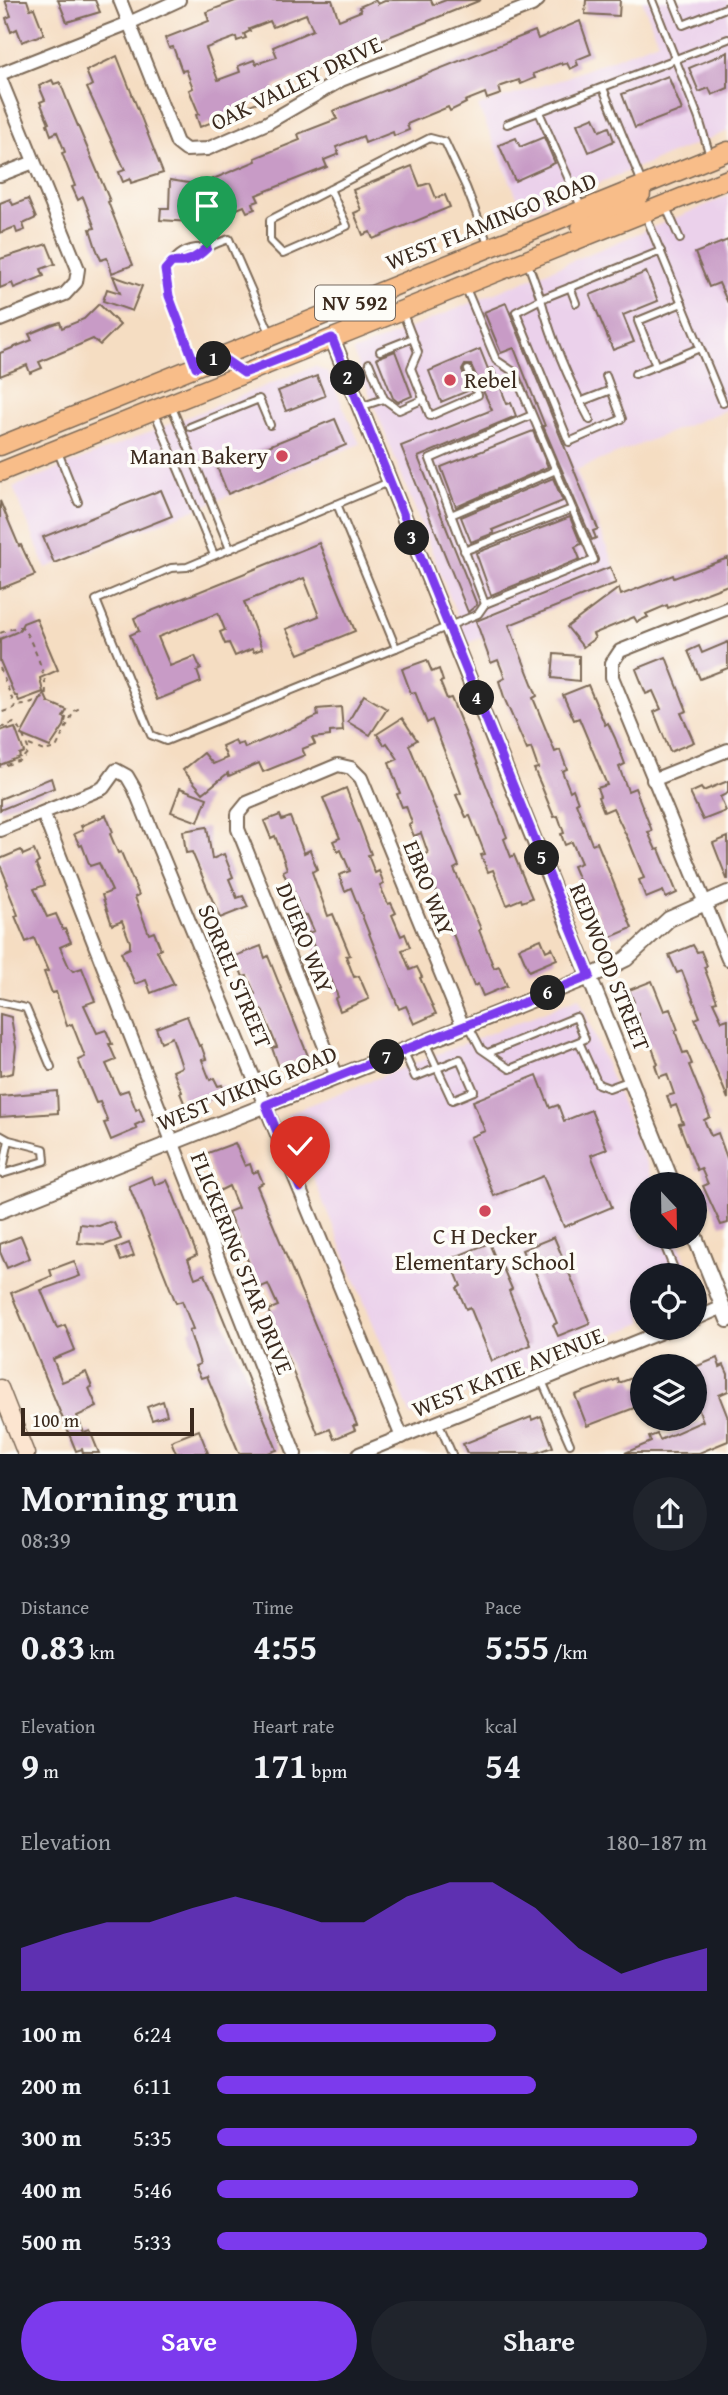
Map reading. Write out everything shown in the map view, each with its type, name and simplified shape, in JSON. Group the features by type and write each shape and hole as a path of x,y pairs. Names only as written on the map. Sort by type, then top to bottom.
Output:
{"main road":[{"name":"WEST FLAMINGO ROAD","path":"0,446 643,186 719,161 728,152"},
{"path":"665,204 663,195 669,188 719,161"},
{"name":"NV 592","path":"5,470 728,179"},
{"path":"560,246 588,222 632,204 643,192 643,186"},
{"path":"489,248 499,271"},
{"path":"332,338 332,329 339,321 388,300 409,281 422,288 457,287"},
{"path":"272,362 292,342 310,332 316,324 315,319"},
{"path":"221,357 244,373"},
{"path":"5,470 17,452 30,447 40,429"},
{"path":"0,1388 26,1454"}],"street":[{"path":"120,0 129,23"},
{"path":"0,320 65,294 76,282 78,269 0,76 179,0"},
{"name":"OAK VALLEY DRIVE","path":"129,23 177,143 186,150 207,149 267,122 341,80 532,5 538,0"},
{"path":"0,175 34,162"},
{"name":"REDWOOD STREET","path":"332,338 668,1172"},
{"path":"728,608 620,651 612,663 612,677 728,959"},
{"path":"653,780 728,750"},
{"name":"DUERO WAY","path":"337,1077 238,829 238,814 247,803 338,765 351,768"},
{"name":"EBRO WAY","path":"351,768 361,778 466,1026"},
{"name":"SORREL STREET","path":"43,813 103,788 116,770 127,776 134,788 402,1437"},
{"path":"0,830 43,813"},
{"name":"FLICKERING STAR DRIVE","path":"43,813 295,1454"},
{"name":"WEST VIKING ROAD","path":"0,1211 590,976 626,959 669,919 728,893"},
{"path":"700,1250 725,1313 707,1317"},
{"name":"WEST KATIE AVENUE","path":"359,1454 642,1340"}],"lane":[{"path":"652,0 699,119 719,161"},
{"path":"673,0 683,25 728,7"},
{"path":"507,124 728,38"},
{"path":"603,88 643,186"},
{"path":"539,112 582,211"},
{"path":"330,189 347,226 283,254 270,241 270,220 330,189 430,138 445,142 466,187 489,248"},
{"path":"665,204 680,239"},
{"path":"645,212 723,403"},
{"path":"196,367 166,285 165,270 176,255 195,247 207,248 229,239 272,337"},
{"path":"606,376 622,419 569,442 516,312 541,299 661,251"},
{"path":"527,260 549,330 590,420"},
{"path":"390,482 187,567 171,568 96,600 151,735 166,741 448,627 478,614 485,604 594,559 514,372 496,360 457,287"},
{"path":"570,287 576,303"},
{"path":"656,366 638,321 682,303"},
{"path":"402,310 418,352 411,368 430,416 478,395 468,370"},
{"path":"380,351 412,338"},
{"path":"635,374 700,348"},
{"path":"369,363 384,399 400,410 424,399"},
{"path":"580,401 611,390"},
{"path":"190,427 259,399 270,425"},
{"path":"360,407 384,399"},
{"path":"162,406 230,549"},
{"path":"162,406 214,555"},
{"path":"485,604 430,459 532,415"},
{"path":"56,449 78,502"},
{"path":"451,515 556,470"},
{"path":"337,504 396,648"},
{"path":"464,551 572,509"},
{"path":"0,1002 26,1008 51,1067"},
{"path":"466,1026 481,1049 488,1054 510,1069 585,1039 576,1017 488,1054"},
{"path":"404,1050 415,1077 437,1068 460,1059 474,1091 452,1100 437,1068 425,1042"},
{"path":"579,1042 598,1084 609,1088 631,1080"},
{"path":"0,1135 44,1149 45,1161 2,1174 9,1140"},
{"path":"542,1381 570,1444"},
{"path":"438,1422 452,1454"}],"path":[{"path":"0,633 17,626 22,627 47,683 45,697 29,704 15,705 14,708 0,713"},
{"path":"0,668 15,705"},
{"path":"27,744 44,751 56,748 74,711 82,707"},
{"path":"0,728 15,723 29,751 21,760 0,767"}],"shaded area":[{"path":"642,0 728,0 728,131 524,213 478,106 557,81 658,41"},
{"path":"728,196 728,409 576,470 620,581 468,643 353,352"},
{"path":"315,366 328,373 360,444 46,568 13,487"},
{"name":"C H Decker Elementary School","path":"579,998 650,1172 630,1172 630,1250 681,1250 687,1263 630,1263 630,1328 411,1416 287,1114"}],"building":[{"path":"5,0 27,0 30,9 34,8 44,34 22,42 17,29 11,32 6,18 11,16"},
{"path":"58,0 95,0 100,12 67,22"},
{"path":"238,0 332,0 339,20 361,11 359,7 375,0 378,4 387,0 431,0 433,5 446,0 481,0 316,66 317,69 274,87 276,95 200,127 196,115 199,114 189,90 193,88 186,70 182,71 173,47 169,48 165,38 209,21 206,12","holes":["306,14 313,30 273,47 277,57 256,64 254,60 238,66 240,72 218,80 206,48 236,37 237,41 246,38 244,34 250,31 249,29 270,21 273,27"]},
{"path":"586,0 620,0 619,16 585,14"},
{"path":"580,21 591,54 576,60 578,65 570,69 567,63 561,63 533,74 535,78 521,84 519,80 499,87 501,94 487,99 485,93 450,111 448,107 407,124 409,130 394,136 393,132 365,143 363,136 336,147 339,154 324,160 327,167 256,195 259,201 253,203 255,209 247,212 244,206 230,212 221,188 217,189 213,179 300,140 298,134 337,119 333,111 535,31 538,39"},
{"path":"728,52 728,88 712,95 709,88 699,92 689,68"},
{"path":"117,56 163,173 131,183 130,179 123,182 119,172 125,170 87,88 92,85 86,71"},
{"path":"668,76 682,110 635,128 622,94"},
{"path":"52,80 54,84 60,82 110,201 108,202 133,265 112,273 107,258 101,260 90,229 95,228 83,197 78,200 72,187 75,186 62,153 65,152 57,132 51,135 40,102 45,100 39,86"},
{"path":"594,117 600,131 609,127 614,141 589,152 577,124"},
{"path":"544,137 555,163 515,181 499,145 516,138 520,147"},
{"path":"412,166 420,186 430,183 436,198 445,195 450,207 373,239 370,232 363,235 354,213 361,210 353,190"},
{"path":"170,180 201,185 199,219 191,218 191,222 160,220 161,208 169,208"},
{"path":"10,199 13,205 28,199 36,218 23,224 25,230 17,233 15,227 0,233 0,203"},
{"path":"728,240 728,303 719,283 709,287 695,253"},
{"path":"47,244 55,264 41,269 44,276 14,288 12,283 0,288 0,259"},
{"path":"646,272 658,301 623,315 634,342 613,350 590,295"},
{"path":"113,276 142,286 132,311 103,301 107,289 120,293"},
{"path":"506,303 598,529 593,531 596,538 592,540 543,426 514,348 501,353 484,312"},
{"path":"99,304 120,325 100,345 93,339 39,362 42,368 30,373 27,365 0,376 0,353 32,340 29,334 51,325 60,322 62,328 84,319"},
{"path":"480,349 488,369 493,368 507,404 511,403 516,416 418,457 477,605 468,612 401,446 492,410 471,365 465,365 462,370 470,390 441,402 429,371"},
{"path":"395,351 412,396 398,402 393,398 377,358"},
{"path":"317,376 325,396 286,411 278,391"},
{"name":"Manan Bakery","path":"335,419 346,445 228,494 217,467"},
{"path":"533,431 548,467 456,507 441,467"},
{"path":"553,478 563,501 492,530 494,533 471,542 461,517"},
{"path":"161,490 172,516 54,563 43,537"},
{"path":"0,501 35,575 0,589"},
{"path":"570,517 581,544 575,547 580,559 491,595 476,553"},
{"path":"319,543 355,631 299,654 286,629 319,616 304,578 244,602 262,649 254,652 252,649 235,656 229,643 225,644 220,632 225,630 218,613 158,637 170,666 195,656 201,669 197,671 201,682 157,700 130,635 139,631 134,618"},
{"path":"728,558 728,585 668,608 667,605 646,614 648,617 637,622 634,617 593,634 595,638 583,647 567,627 619,588 621,595"},
{"path":"610,567 616,583 509,625 537,696 533,698 555,752 560,750 567,769 562,771 570,791 573,789 592,844 597,842 632,928 604,940 595,907 591,908 573,866 581,863 572,842 565,845 558,816 554,817 534,769 538,768 531,748 527,750 505,700 499,681 505,678 498,660 491,663 476,621"},
{"path":"36,618 58,670 40,678 43,692 19,701 0,661 0,639 19,631 23,623"},
{"path":"728,642 728,668 700,679 688,651 699,646 702,653"},
{"path":"554,654 579,656 579,681 552,678"},
{"path":"666,657 687,711 681,713 694,742 670,752 654,712 661,709 653,691 646,694 636,669"},
{"path":"427,660 432,672 439,669 443,681 440,682 447,699 451,698 463,727 507,837 504,839 511,857 514,855 532,898 507,905 493,870 488,872 481,855 485,854 470,816 466,817 456,795 461,793 432,720 427,723 415,692 411,693 402,669"},
{"path":"588,685 625,764 619,767 628,791 635,788 652,831 648,832 656,850 659,849 677,893 666,898 663,891 646,898 639,880 644,878 629,841 613,808 604,812 598,797 597,788 607,785 579,718 574,720 563,695"},
{"path":"44,693 48,702 67,710 63,717 66,718 64,726 50,747 21,735"},
{"path":"364,695 387,709 370,735 348,722"},
{"path":"341,707 343,731 312,738 315,744 302,749 305,755 263,772 259,763 229,776 228,773 203,793 183,770 204,753 213,764 227,758 222,746 235,740 237,745 243,743 245,748 318,716 317,709"},
{"path":"402,718 417,740 409,745 459,866 454,869 481,929 479,930 494,968 499,966 507,986 483,996 478,984 474,986 421,855 428,853 421,833 414,836 406,806 402,807 397,794 400,793 389,763 398,759 377,734"},
{"path":"15,728 24,752 19,754 20,757 0,765 0,731"},
{"path":"51,778 54,788 0,810 0,799"},
{"path":"728,781 728,793 720,797 726,811 703,820 690,793"},
{"path":"180,788 207,798 198,822 171,812"},
{"path":"346,788 371,854 368,855 375,873 379,871 384,884 380,886 388,904 391,903 396,913 392,915 401,936 405,934 410,947 402,950 410,970 417,967 436,1014 414,1024 406,1006 399,1009 351,888 345,891 339,875 350,871 341,850 338,852 333,841 340,838 323,798"},
{"path":"106,815 113,832 110,834 118,853 121,852 139,895 135,897 149,934 154,932 161,949 157,951 174,984 151,993 146,980 135,984 121,952 130,948 130,942 122,921 112,925 102,895 112,891 99,863 90,866 82,845 80,846 74,834 83,830 81,826"},
{"path":"280,815 282,820 290,817 304,853 310,850 317,869 312,872 328,916 333,914 350,955 346,956 354,977 359,976 369,999 340,1011 331,979 328,980 308,933 314,931 307,915 303,916 291,885 289,886 283,871 287,869 275,836 271,838 264,821"},
{"path":"207,827 212,859 224,854 233,877 229,879 237,898 243,896 248,907 220,918 192,852 186,853 183,831"},
{"path":"728,837 728,879 727,879 713,843"},
{"path":"21,850 23,855 34,850 39,862 36,864 45,885 34,889 47,917 56,914 63,930 65,929 71,942 60,947 73,971 82,968 95,1001 84,1005 97,1033 106,1030 112,1044 109,1044 116,1060 106,1064 119,1093 128,1090 144,1121 135,1125 137,1129 111,1140 104,1123 108,1122 100,1102 96,1103 78,1060 85,1057 72,1024 67,1026 56,992 52,993 44,972 48,971 34,938 26,942 15,916 18,915 6,885 8,884 0,859"},
{"path":"541,939 546,951 552,948 557,959 529,971 519,948"},
{"path":"693,945 697,952 701,951 707,966 704,967 717,1001 713,1002 722,1021 728,1019 728,1099 695,1019 700,1017 682,971 677,973 669,955"},
{"path":"261,946 265,958 268,956 310,1061 296,1066 295,1061 279,1067 272,1048 277,1047 262,1010 256,1012 249,996 255,994 247,976 243,977 235,956"},
{"path":"652,981 664,1011 670,1009 683,1053 687,1052 692,1064 689,1065 710,1117 704,1120 711,1136 718,1133 728,1161 728,1223 721,1225 707,1195 707,1172 703,1172 701,1168 697,1170 679,1124 683,1123 676,1105 671,1107 667,1096 674,1094 667,1074 659,1077 655,1065 658,1064 651,1045 647,1046 638,1013 634,1015 630,1004 634,1002 629,990"},
{"path":"0,1014 11,1017 16,1047 13,1073 0,1076"},
{"path":"187,1016 199,1046 201,1045 206,1059 202,1060 210,1080 214,1078 218,1086 222,1085 225,1093 195,1106 193,1102 185,1105 180,1093 182,1092 173,1071 182,1067 172,1037 161,1042 156,1028"},
{"path":"537,1075 550,1108 558,1105 564,1121 591,1110 607,1149 591,1155 612,1207 564,1227 543,1176 494,1196 470,1137 485,1131 473,1101"},
{"path":"57,1091 58,1113 0,1117 0,1096"},
{"path":"235,1143 245,1166 250,1164 253,1173 258,1171 263,1183 257,1186 357,1425 353,1426 355,1430 334,1439 330,1429 318,1434 268,1310 278,1306 268,1284 259,1288 228,1212 238,1208 229,1186 219,1191 205,1154"},
{"path":"152,1176 155,1185 167,1180 197,1255 188,1259 195,1278 205,1274 277,1450 268,1453 239,1453 207,1376 201,1378 195,1366 200,1364 189,1330 193,1329 182,1301 176,1303 129,1186"},
{"path":"114,1223 121,1239 105,1245 78,1243 80,1224 99,1226"},
{"path":"21,1236 30,1258 7,1268 0,1252 0,1244"},
{"path":"554,1237 590,1323 558,1336 553,1325 557,1323 530,1260 527,1261 522,1250"},
{"path":"129,1243 134,1256 121,1261 116,1248"},
{"path":"489,1243 512,1289 509,1291 531,1345 492,1361 470,1307 466,1309 457,1288 461,1286 450,1259"},
{"path":"74,1261 80,1276 41,1290 57,1328 65,1325 75,1350 53,1359 62,1382 86,1372 92,1387 89,1388 97,1407 77,1416 84,1433 90,1431 99,1453 83,1453 82,1449 76,1451 11,1293 52,1276 50,1270"},
{"path":"717,1358 720,1367 724,1365 728,1374 728,1391 719,1395 728,1418 728,1441 699,1453 625,1453 651,1442 649,1437 657,1434 660,1440 680,1431 707,1431 707,1362"},
{"path":"618,1379 619,1383 630,1379 630,1410 587,1426 575,1395"},
{"path":"163,1401 167,1415 152,1420 147,1407"},
{"path":"541,1416 553,1447 536,1453 467,1453 463,1444 531,1417 532,1420"},
{"path":"199,1430 208,1453 176,1453 171,1441"}],"place":[{"name":"Rebel","path":"450,380"},
{"name":"Manan Bakery","path":"282,456"},
{"name":"C H Decker Elementary School","path":"485,1211"}],"route":[{"path":"207,248 199,256 181,264 172,262 165,270 164,278 196,367 221,357 244,373 332,338 590,976 266,1105 300,1188"}]}
